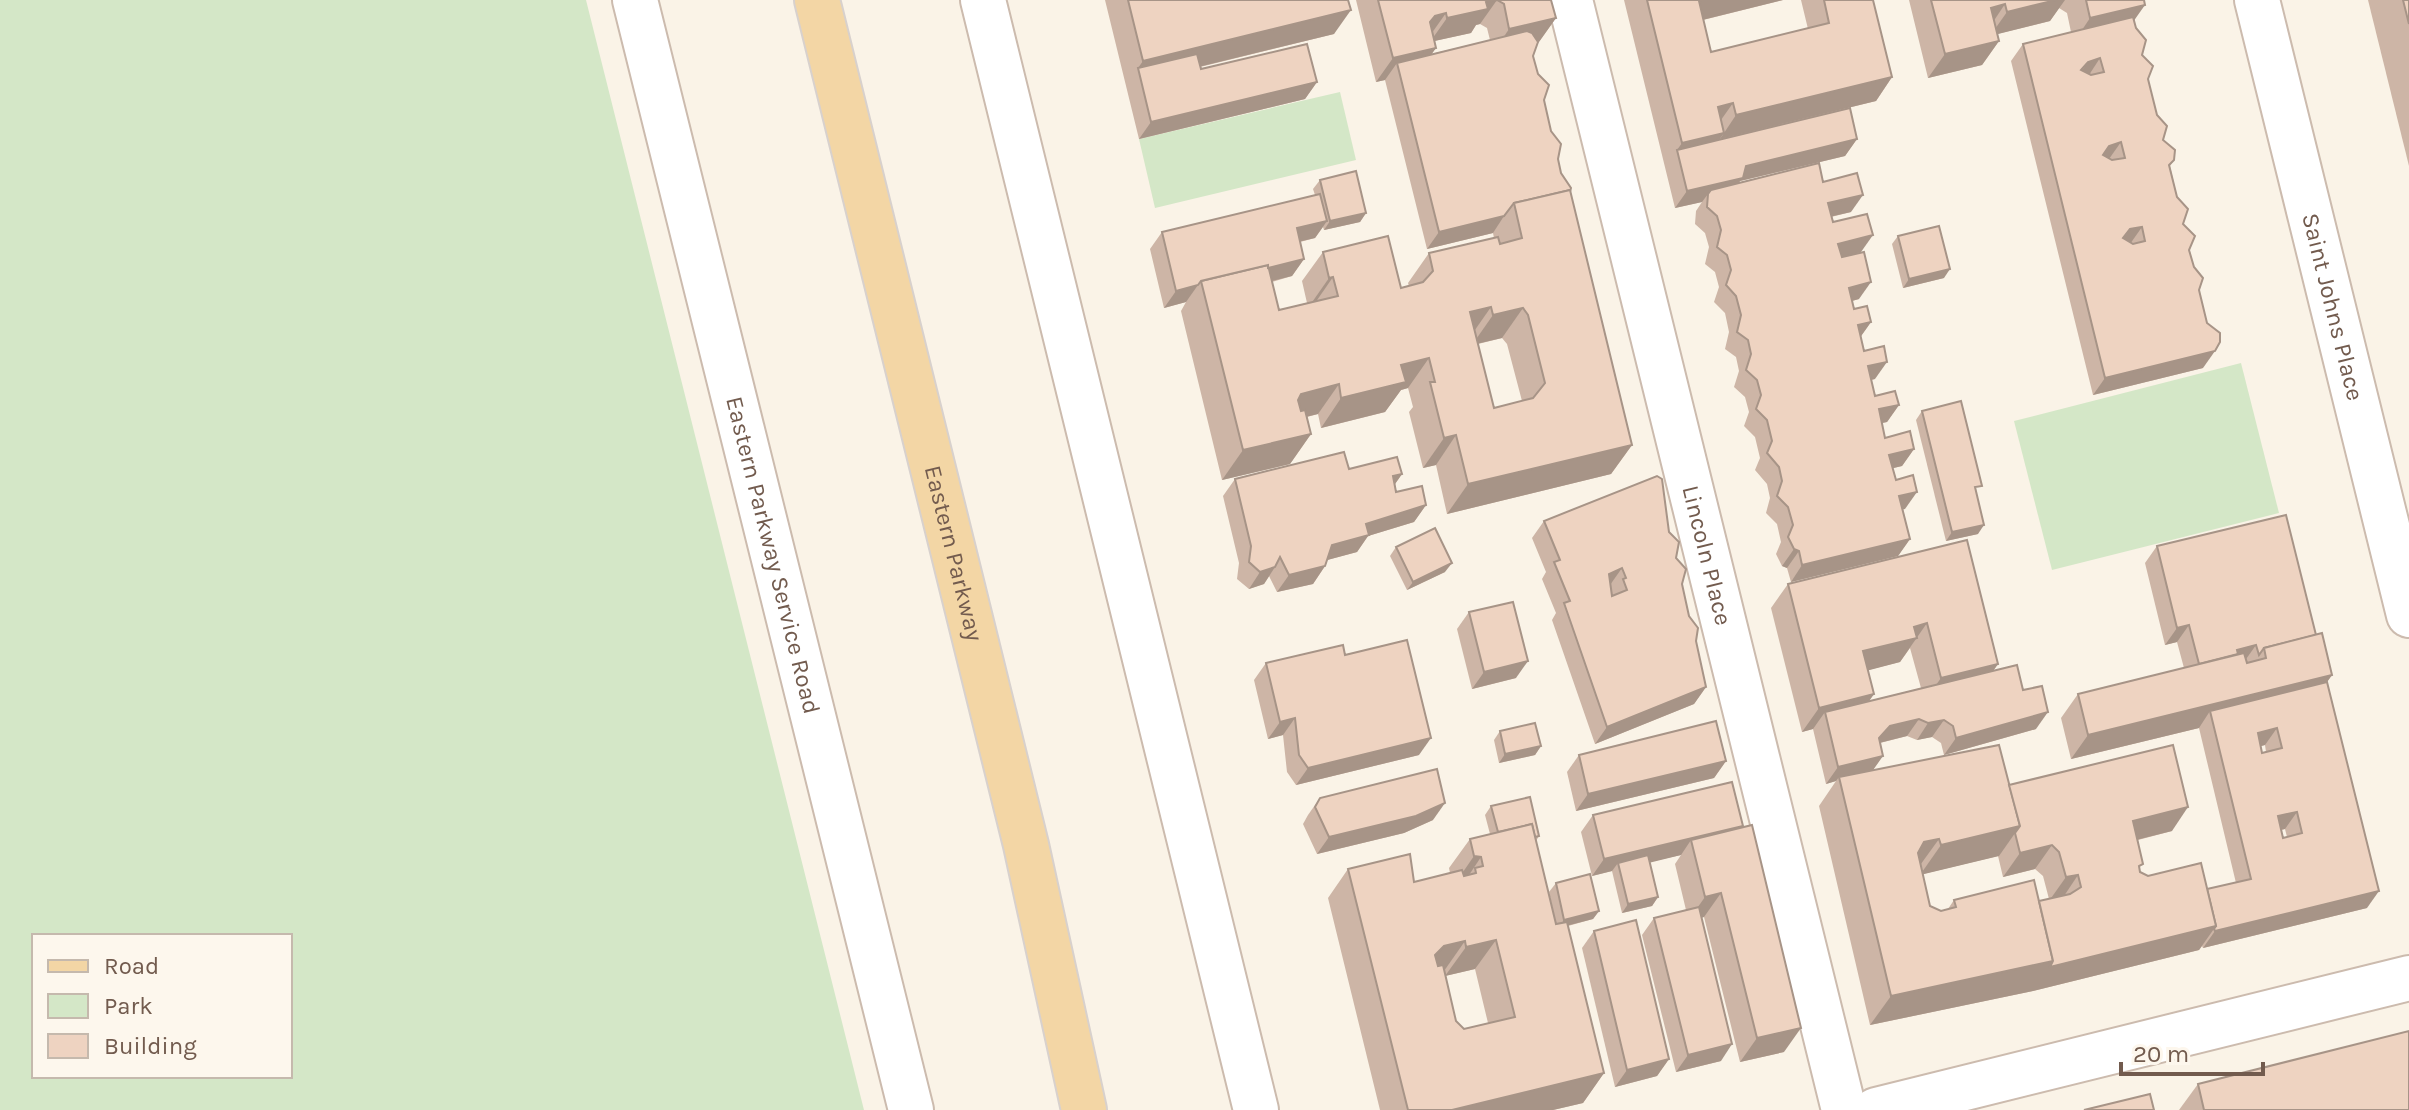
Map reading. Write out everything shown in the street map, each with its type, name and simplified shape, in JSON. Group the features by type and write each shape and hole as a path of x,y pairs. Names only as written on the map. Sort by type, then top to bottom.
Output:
{"main road":[{"name":"Eastern Parkway","path":"817,0 1026,845 1084,1110"}],"street":[{"name":"Eastern Parkway Service Road","path":"635,0 911,1110"},
{"path":"983,0 1256,1110"},
{"name":"Lincoln Place","path":"1570,0 1844,1110"},
{"name":"Saint Johns Place","path":"2257,0 2398,522 2409,615"},
{"path":"1876,1110 2409,978"}],"green space":[{"path":"0,0 586,0 864,1110 0,1110"},
{"path":"1340,92 1356,160 1155,208 1139,139"},
{"path":"2241,363 2279,513 2052,570 2014,421"}],"building":[{"path":"1128,0 1348,0 1351,10 1143,61"},
{"path":"1378,0 1497,0 1486,2 1488,9 1447,18 1446,13 1435,16 1430,22 1436,48 1393,58"},
{"path":"1497,0 1551,0 1556,18 1509,29 1504,4"},
{"path":"1647,0 1702,0 1699,1 1711,52 1829,23 1824,0 1873,0 1892,77 1736,115 1733,103 1718,107 1724,133 1682,143"},
{"path":"1931,0 2056,0 2007,12 2005,4 1991,8 1999,41 1945,54"},
{"path":"2086,0 2144,0 2145,5 2090,18"},
{"path":"2403,0 2409,0 2409,24"},
{"path":"2133,17 2136,28 2146,40 2142,55 2153,66 2148,79 2157,115 2167,126 2163,140 2175,150 2174,160 2169,165 2177,197 2188,209 2183,224 2195,236 2189,250 2194,267 2203,278 2199,290 2207,323 2220,333 2220,342 2215,351 2105,378 2023,44","holes":["2100,58 2104,72 2091,75 2081,70 2088,62","2121,142 2125,158 2112,160 2103,155 2109,146","2142,227 2145,241 2133,244 2123,238 2130,229"]},
{"path":"1527,31 1538,42 1533,56 1538,74 1549,85 1544,100 1551,131 1561,144 1558,159 1570,192 1514,203 1504,216 1439,232 1397,63"},
{"path":"1307,44 1317,82 1151,122 1138,68 1197,54 1201,69"},
{"path":"1850,108 1857,139 1746,166 1743,178 1687,191 1677,150"},
{"path":"1819,163 1823,182 1857,173 1863,195 1828,203 1833,222 1867,214 1873,235 1838,244 1842,257 1864,252 1871,282 1849,288 1854,309 1867,306 1871,322 1858,325 1864,351 1884,346 1887,362 1868,366 1875,396 1895,391 1899,405 1879,409 1885,438 1910,431 1914,449 1889,455 1896,480 1913,475 1917,492 1899,496 1910,539 1802,565 1799,551 1794,549 1788,537 1793,525 1788,507 1777,496 1782,481 1779,467 1767,453 1772,441 1767,420 1756,409 1761,395 1757,380 1746,370 1751,354 1748,340 1737,332 1741,315 1736,296 1726,285 1731,270 1727,255 1717,247 1721,230 1717,216 1707,207 1711,190"},
{"path":"1356,171 1366,213 1330,221 1320,180"},
{"path":"1570,190 1632,445 1468,484 1456,435 1444,438 1430,382 1435,382 1429,358 1401,365 1406,382 1341,398 1339,384 1301,394 1298,400 1301,411 1305,410 1311,434 1243,450 1201,281 1268,265 1279,310 1338,296 1333,277 1329,278 1323,252 1388,236 1401,288 1423,282 1433,271 1429,253 1498,237 1500,244 1522,238 1514,203","holes":["1491,307 1493,315 1523,308 1528,315 1545,383 1533,398 1494,408 1470,312"]},
{"path":"1320,194 1327,221 1297,228 1304,259 1201,281 1198,285 1176,291 1162,232"},
{"path":"1939,226 1950,269 1909,279 1898,236"},
{"path":"1961,401 1982,486 1975,487 1984,525 1952,532 1922,411"},
{"path":"1344,452 1349,469 1397,457 1402,474 1393,476 1396,492 1422,486 1426,505 1366,524 1369,535 1332,545 1325,566 1289,575 1280,557 1275,567 1260,572 1249,562 1251,546 1235,479"},
{"path":"1657,476 1662,479 1669,532 1679,542 1676,558 1686,569 1682,584 1689,616 1698,628 1696,641 1706,687 1607,727 1564,603 1570,601 1554,562 1560,560 1544,521","holes":["1622,568 1626,578 1623,579 1627,590 1612,596 1609,574"]},
{"path":"2286,515 2316,635 2264,648 2259,655 2256,645 2237,650 2238,654 2199,664 2189,625 2177,628 2157,546"},
{"path":"1435,528 1452,563 1413,582 1396,547"},
{"path":"1967,540 1998,664 1941,678 1927,623 1914,627 1917,638 1863,651 1874,694 1819,708 1788,584"},
{"path":"1513,602 1528,661 1484,672 1469,612"},
{"path":"2322,633 2332,675 2088,735 2078,694 2244,653 2247,663 2266,658 2264,648"},
{"path":"1407,640 1431,738 1308,768 1299,755 1295,718 1280,722 1266,663 1343,645 1345,655"},
{"path":"2017,665 2023,690 2042,686 2048,712 1956,738 1953,726 1944,720 1928,723 1919,719 1890,726 1879,738 1883,756 1838,767 1825,712"},
{"path":"2327,682 2379,891 2215,931 2207,889 2251,879 2210,711","holes":["2277,728 2282,748 2262,753 2258,733","2297,812 2302,833 2283,838 2278,816"]},
{"path":"1716,721 1726,761 1588,794 1579,755"},
{"path":"1535,723 1541,746 1505,754 1500,731"},
{"path":"1999,745 2020,826 1941,845 1939,839 1924,842 1918,853 1930,906 1941,911 1956,907 1954,900 2034,880 2053,961 1891,996 1839,777"},
{"path":"2173,745 2188,807 2133,821 2143,864 2139,866 2140,872 2148,876 2201,863 2216,926 2050,967 2053,961 2039,901 2070,894 2081,887 2078,875 2066,877 2059,852 2052,845 2020,853 2015,833 2020,826 2009,785"},
{"path":"1437,769 1445,803 1416,816 1329,837 1315,807 1320,798"},
{"path":"1732,782 1743,826 1604,859 1593,815"},
{"path":"1530,797 1539,836 1535,837 1532,824 1498,832 1491,806"},
{"path":"1532,824 1556,924 1567,922 1604,1073 1452,1110 1408,1110 1348,869 1410,854 1414,882 1462,870 1464,876 1476,873 1475,868 1483,866 1481,857 1474,856 1470,839","holes":["1496,940 1515,1017 1464,1029 1456,1021 1443,965 1438,966 1435,955 1444,946 1465,941 1466,947"]},
{"path":"1752,825 1801,1028 1757,1038 1721,893 1705,897 1691,840"},
{"path":"1648,855 1658,897 1628,904 1618,863"},
{"path":"1590,874 1599,911 1564,920 1556,883"},
{"path":"1699,907 1732,1044 1688,1055 1654,918"},
{"path":"1636,920 1669,1059 1627,1070 1594,931"},
{"path":"2409,1031 2409,1110 2204,1110 2198,1084"},
{"path":"2150,1094 2154,1110 2084,1110"}]}
